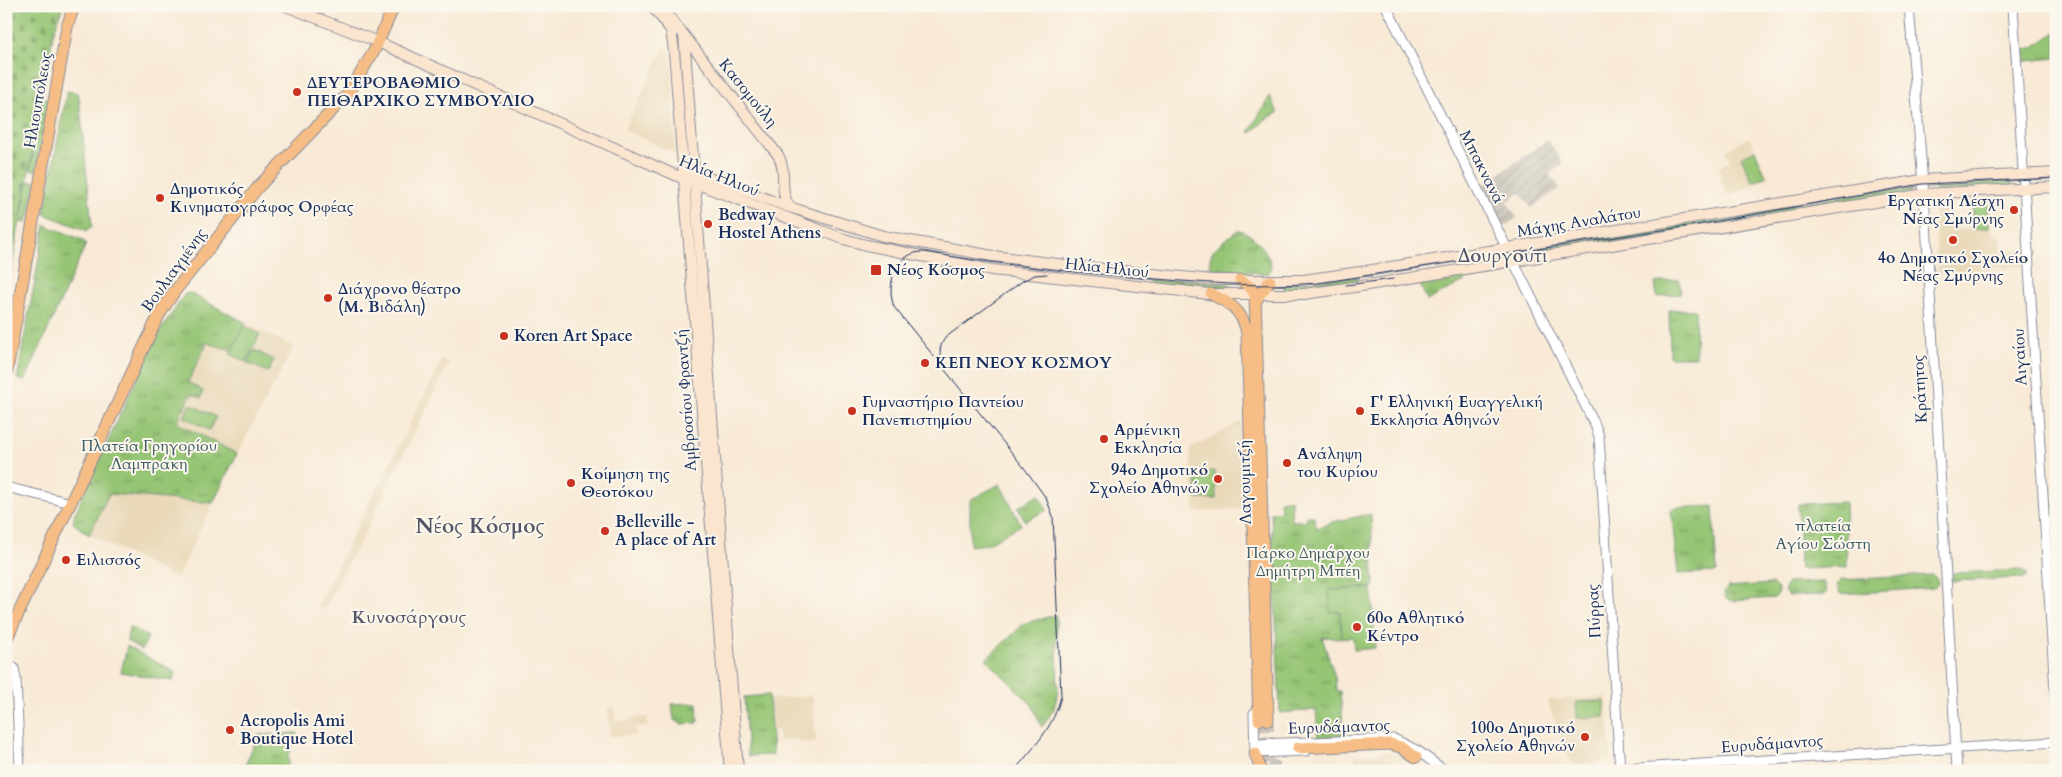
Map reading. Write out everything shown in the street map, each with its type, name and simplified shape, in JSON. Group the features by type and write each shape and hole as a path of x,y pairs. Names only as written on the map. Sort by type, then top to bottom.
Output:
{"main road":[{"name":"Ηλιουπόλεως","path":"6,376 65,36 74,6"},
{"name":"Ηλία Ηλιού","path":"286,6 378,42 684,174 844,239 907,255 992,270 1257,298"},
{"name":"Βουλιαγμένης","path":"6,640 152,330 171,297 266,178 348,94 378,42 394,6"},
{"name":"Αμβροσίου Φραντζή","path":"652,6 669,27 674,51 730,771"},
{"name":"Κασομούλη","path":"661,6 778,155 783,165 783,193 789,208"},
{"name":"Αμβροσίου Φραντζή","path":"684,35 738,771"},
{"name":"Μάχης Αναλάτου","path":"1240,280 1303,280 1353,273 1922,180 2056,173"},
{"name":"Ηλία Ηλιού","path":"694,178 894,238 993,256 1212,280 1240,280"},
{"name":"Μάχης Αναλάτου","path":"1257,298 1351,288 1512,260 1924,194 2056,187"},
{"path":"1240,280 1249,286 1257,298 1270,281"},
{"name":"Λαγουμιτζή","path":"1211,294 1237,310 1245,323 1264,720 1257,298"},
{"path":"1298,748 1390,744 1401,747 1416,757"},
{"path":"1255,748 1261,771"}],"street":[{"name":"Μπακνανά","path":"1386,6 1595,425 1600,449"},
{"name":"Κράτητος","path":"1908,6 1924,194 1957,771"},
{"name":"Αιγαίου","path":"2013,6 2056,707"},
{"name":"Πύρρας","path":"1600,449 1612,667 1620,770"},
{"path":"6,487 70,503"},
{"name":"Λαγουμιτζή","path":"1252,495 1250,507 1256,771"},
{"path":"6,662 14,668 16,679 20,771"},
{"name":"Ευρυδάμαντος","path":"1255,748 1394,738 1418,751 1445,771"},
{"name":"Ευρυδάμαντος","path":"1590,771 2056,742"},
{"name":"Ευρυδάμαντος","path":"1255,748 1391,749 1416,757 1438,771"}],"shaded area":[{"path":"663,49 669,49 671,54 676,154 624,130"},
{"path":"1749,137 1769,177 1729,196 1721,181 1719,168 1730,160 1725,151"},
{"path":"1548,140 1563,163 1549,174 1560,188 1531,208 1520,193 1507,202 1517,218 1503,227 1483,185"},
{"path":"1989,198 1991,233 2000,236 2003,251 2025,248 2025,266 1938,273 1933,200 1947,199 1949,226 1956,225 1958,230 1969,230 1970,200"},
{"path":"246,323 294,347 237,454 177,423 191,393 200,398 187,382 208,343 232,350"},
{"path":"442,360 449,363 324,610 317,606"},
{"name":"94ο Δημοτικό Σχολείο Αθηνών","path":"1241,421 1244,508 1195,512 1190,449"},
{"path":"108,494 213,503 177,578 89,535"},
{"path":"813,696 816,742 799,743 798,739 779,740 778,730 773,730 771,699"},
{"name":"100ο Δημοτικό Σχολείο Αθηνών","path":"1606,697 1612,761 1572,764 1547,700"},
{"path":"615,707 616,720 630,721 630,718 647,717 647,726 635,727 635,735 609,736 608,708"},
{"path":"1387,752 1403,754 1432,771 1356,771 1355,755"}],"green space":[{"path":"6,6 63,6 53,34 6,300"},
{"path":"2056,32 2056,58 2017,62 2016,50 2032,48"},
{"path":"67,91 77,93 79,97 92,226 88,231 44,214"},
{"path":"1270,96 1278,113 1266,119 1251,133 1249,132"},
{"path":"43,98 49,99 36,171 30,170"},
{"path":"1755,150 1766,176 1753,182 1741,157"},
{"path":"2016,179 2011,187 1936,191 1935,182"},
{"path":"28,181 36,182 27,223 20,222"},
{"path":"1910,185 1911,194 1524,257 1523,254 1524,250"},
{"path":"1988,201 1989,228 1974,229 1973,202"},
{"path":"45,225 83,240 86,244 25,381 17,379"},
{"path":"1238,230 1255,239 1265,251 1271,264 1268,274 1213,269 1210,257 1213,252 1222,242"},
{"path":"1465,275 1468,279 1427,301 1419,282"},
{"path":"1144,276 1229,284 1237,291 1154,286"},
{"path":"1357,276 1358,285 1285,294 1284,284"},
{"path":"1679,279 1681,293 1657,297 1655,283"},
{"name":"Πλατεία Γρηγορίου Λαμπράκη","path":"190,293 246,323 232,350 207,343 188,382 203,391 201,398 191,394 177,423 237,454 213,503 109,494 89,535 73,523 75,513 155,339 185,294"},
{"path":"1669,310 1695,310 1696,357 1670,357"},
{"path":"244,326 260,334 246,362 230,354"},
{"path":"254,350 274,360 268,372 247,363"},
{"path":"190,404 216,417 209,430 184,417"},
{"path":"1215,471 1216,499 1197,499 1196,472"},
{"path":"1000,484 1021,525 987,544 970,546 970,500"},
{"path":"1039,495 1047,510 1025,521 1018,507"},
{"name":"Πάρκο Δημάρχου Δημήτρη Μπέη","path":"1291,499 1292,521 1306,521 1306,516 1315,516 1314,522 1318,528 1332,522 1371,514 1374,587 1329,590 1340,612 1342,638 1322,637 1335,677 1336,691 1340,691 1344,735 1318,738 1316,710 1280,713 1271,512 1281,511 1280,501"},
{"name":"πλατεία Αγίου Σώστη","path":"1845,502 1847,567 1800,569 1798,504"},
{"path":"2051,505 2056,505 2056,565 2053,566 2050,564 2048,510"},
{"path":"1713,506 1717,572 1678,574 1671,511 1673,508"},
{"path":"2021,570 2026,572 2027,576 2024,578 1952,581 1949,576 1953,573"},
{"path":"1932,575 1937,579 1938,584 1934,588 1840,594 1837,584 1841,580"},
{"path":"1823,582 1827,591 1824,595 1788,596 1785,593 1784,588 1788,583"},
{"path":"1772,584 1778,589 1778,595 1774,598 1732,601 1726,599 1724,592 1728,587"},
{"name":"60ο Αθλητικό Κέντρο","path":"1372,588 1375,648 1354,650 1353,637 1342,638 1340,612 1330,612 1329,590"},
{"path":"1056,615 1058,692 1054,709 1042,727 1032,705 986,659 1025,623"},
{"path":"129,627 148,637 142,650 127,641"},
{"path":"127,646 175,672 173,681 121,672"},
{"path":"769,695 773,755 748,756 744,697"},
{"path":"1604,701 1605,717 1577,718 1576,702"},
{"path":"697,703 698,723 682,724 674,720 672,704"},
{"path":"298,733 288,756 289,762 285,771 250,771 244,768 258,735"}],"tunnel":[{"path":"1259,720 1265,771"},
{"path":"1268,720 1270,747"},
{"path":"1273,771 1278,757 1290,749"}],"tram line":[{"path":"1014,771 1036,745 1048,727 1054,717 1061,696 1053,516 1046,498 1025,469 894,307 891,288 892,279 900,263 907,257 915,253 924,252 1054,270 1248,285 1318,283 1701,224 1922,184 2056,178"},
{"path":"944,363 940,350 946,337 1024,280 1035,275 1047,274"},
{"path":"1346,285 1393,279"}],"place":[{"name":"ΔΕΥΤΕΡΟΒΑΘΜΙΟ ΠΕΙΘΑΡΧΙΚΟ ΣΥΜΒΟΥΛΙΟ","path":"297,92"},
{"name":"Δημοτικός Κινηματογράφος Ορφέας","path":"160,198"},
{"name":"Εργατική Λέσχη Νέας Σμύρνης","path":"2014,210"},
{"name":"Bedway Hostel Athens","path":"708,224"},
{"name":"4o Δημοτικό Σχολείο Νέας Σμύρνης","path":"1953,240"},
{"name":"Νέος Κόσμος","path":"876,270"},
{"name":"Διάχρονο θέατρο (Μ. Βιδάλη)","path":"328,298"},
{"name":"Koren Art Space","path":"504,336"},
{"name":"ΚΕΠ ΝΕΟΥ ΚΟΣΜΟΥ","path":"925,363"},
{"name":"Γυμναστήριο Παντείου Πανεπιστημίου","path":"852,411"},
{"name":"Γ' Ελληνική Ευαγγελική Εκκλησία Αθηνών","path":"1360,411"},
{"name":"Αρμένικη Εκκλησία","path":"1104,439"},
{"name":"Ανάληψη του Κυρίου","path":"1287,463"},
{"name":"94ο Δημοτικό Σχολείο Αθηνών","path":"1218,479"},
{"name":"Κοίμηση της Θεοτόκου","path":"571,483"},
{"name":"Belleville - A place of Art","path":"605,531"},
{"name":"Ειλισσός","path":"66,560"},
{"name":"60ο Αθλητικό Κέντρο","path":"1357,627"},
{"name":"Acropolis Ami Boutique Hotel","path":"230,730"},
{"name":"100ο Δημοτικό Σχολείο Αθηνών","path":"1585,737"}],"district":[{"name":"Δουργούτι","path":"1503,256"},
{"name":"Νέος Κόσμος","path":"480,526"},
{"name":"Κυνοσάργους","path":"409,617"}]}
